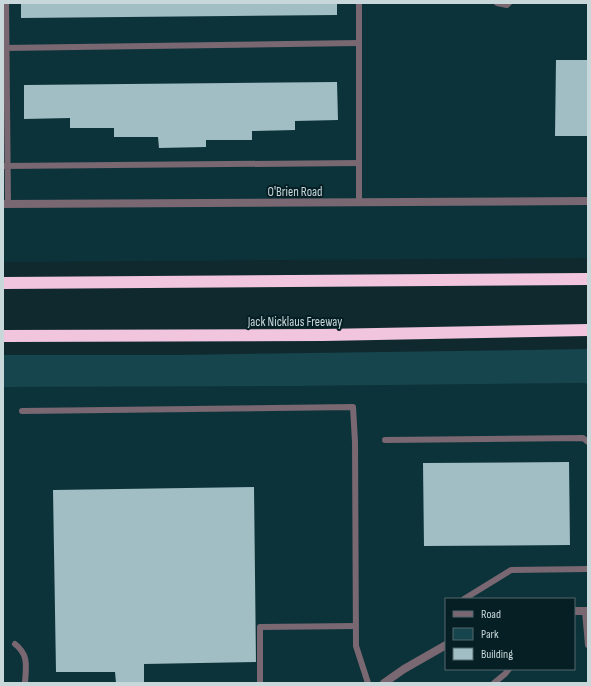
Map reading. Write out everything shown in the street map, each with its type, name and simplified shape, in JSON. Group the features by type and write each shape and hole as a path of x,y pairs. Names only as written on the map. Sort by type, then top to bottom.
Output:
{"highway":[{"path":"3,283 588,278"},
{"name":"Jack Nicklaus Freeway","path":"3,336 323,335 588,330"}],"street":[{"name":"O'Brien Road","path":"5,204 588,201"},
{"path":"575,611 586,611"},
{"path":"384,683 404,669 445,646"}],"lane":[{"path":"5,204 4,48 6,3"},
{"path":"359,3 359,202"},
{"path":"497,3 507,5 509,3"},
{"path":"4,48 359,42"},
{"path":"5,166 359,164"},
{"path":"22,411 353,407 355,442 356,646 368,683"},
{"path":"384,440 583,438 588,442"},
{"path":"466,598 511,570 588,569"},
{"path":"586,611 588,645"},
{"path":"260,683 260,627 356,626"},
{"path":"15,644 24,652 24,683"},
{"path":"494,683 508,670"}],"shaded area":[{"path":"3,3 588,3 588,258 3,262"},
{"path":"585,383 588,385 588,683 3,683 3,387"}],"green space":[{"path":"588,349 588,385 585,383 3,387 3,355 175,355"}],"building":[{"path":"21,3 337,3 337,15 21,18"},
{"path":"556,60 588,60 588,136 555,136"},
{"path":"337,82 338,120 295,121 295,130 252,131 252,140 206,140 206,147 159,148 158,137 114,137 114,128 70,128 70,118 24,119 24,85"},
{"path":"569,462 570,545 424,546 423,463"},
{"path":"254,487 256,662 144,664 144,683 116,683 115,672 56,672 53,490"}]}
